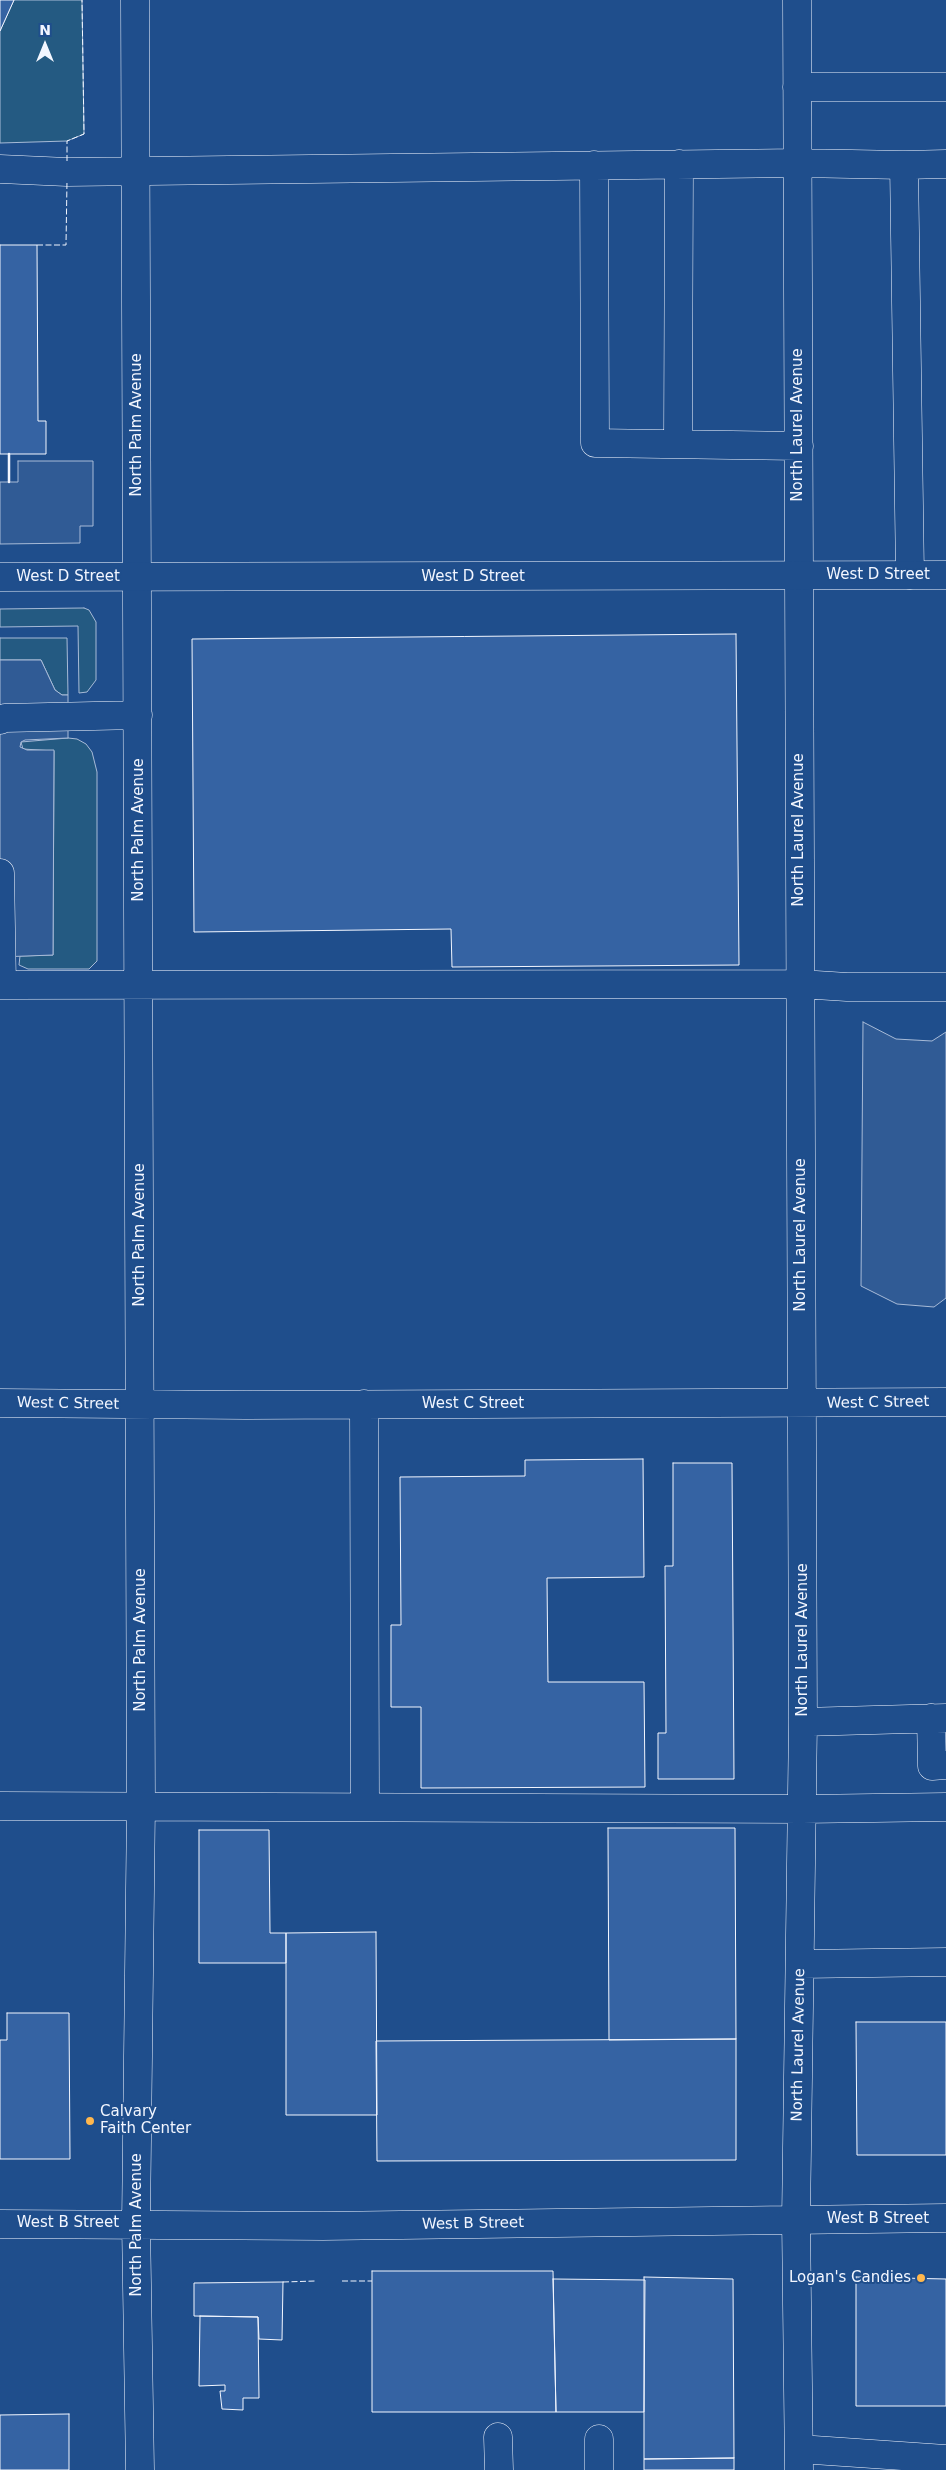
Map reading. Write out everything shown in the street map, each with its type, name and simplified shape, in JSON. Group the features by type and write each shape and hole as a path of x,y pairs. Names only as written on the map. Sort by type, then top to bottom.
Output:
{"street":[{"name":"North Palm Avenue","path":"135,0 141,1806 136,2223 140,2470"},
{"name":"North Laurel Avenue","path":"796,0 803,1722 796,2219 798,2460"},
{"path":"797,87 946,87"},
{"path":"0,170 798,163 946,164"},
{"path":"678,444 679,164"},
{"path":"594,165 595,443 798,446"},
{"path":"904,165 910,575"},
{"name":"West D Street","path":"0,578 946,575"},
{"path":"0,720 5,718 138,715"},
{"path":"0,873 1,985 800,984 847,987 946,987"},
{"name":"West C Street","path":"0,1403 140,1405 946,1402"},
{"path":"364,1404 365,1807"},
{"path":"803,1722 938,1718 932,1766 946,1766"},
{"path":"0,1806 803,1809 946,1807"},
{"path":"801,1964 946,1962"},
{"name":"West B Street","path":"0,2224 136,2223 323,2226 946,2218"},
{"path":"498,2438 499,2470"},
{"path":"599,2439 599,2470"},
{"path":"798,2460 946,2459"}],"shaded area":[{"path":"14,0 82,0 84,134 67,141 0,143 0,31"},
{"path":"18,461 93,461 93,526 80,526 80,543 0,544 0,482 18,482"},
{"path":"84,608 89,610 96,622 96,680 87,692 79,693 78,626 0,627 0,609"},
{"path":"0,638 67,638 68,695 62,695 55,690 41,660 0,660"},
{"path":"0,660 41,660 55,690 62,695 68,695 68,738 25,740 21,742 20,747 27,750 54,750 53,955 0,957"},
{"path":"77,739 86,744 92,752 97,772 97,961 89,969 28,969 19,965 20,956 53,955 54,751 23,749 21,742"},
{"path":"863,1022 896,1039 932,1041 946,1032 946,1298 934,1307 897,1304 861,1286"}],"building":[{"path":"0,0 14,0 0,31"},
{"path":"0,245 37,245 38,421 46,421 46,454 0,454"},
{"path":"736,634 739,965 452,967 451,929 194,932 192,639"},
{"path":"643,1459 644,1577 547,1578 548,1682 644,1682 645,1787 421,1788 421,1707 391,1707 391,1625 401,1625 400,1477 525,1476 525,1460"},
{"path":"673,1463 732,1463 734,1779 658,1779 658,1733 666,1733 665,1566 673,1566"},
{"path":"608,1828 735,1828 736,2039 609,2040"},
{"path":"199,1830 269,1830 270,1933 286,1933 286,1963 199,1963"},
{"path":"376,1932 377,2115 286,2115 286,1933"},
{"path":"7,2013 69,2013 70,2159 0,2159 0,2040 7,2040"},
{"path":"856,2022 946,2022 946,2155 857,2155"},
{"path":"736,2039 736,2160 377,2161 376,2041"},
{"path":"372,2271 553,2271 556,2412 372,2412"},
{"path":"644,2277 733,2279 734,2458 644,2459"},
{"path":"856,2277 946,2279 946,2406 856,2406"},
{"path":"553,2279 645,2280 644,2412 556,2412"},
{"path":"283,2282 282,2340 259,2339 258,2317 194,2316 194,2283"},
{"path":"200,2316 258,2317 259,2398 243,2398 243,2410 222,2409 220,2391 225,2391 225,2385 199,2386"},
{"path":"69,2414 69,2470 0,2470 0,2415"},
{"path":"734,2458 734,2470 644,2470 644,2459"}],"fence":[{"path":"67,161 67,141 84,134 82,0"},
{"path":"37,245 66,245 67,181"},
{"path":"283,2282 315,2281"},
{"path":"342,2281 372,2281"}],"wall":[{"path":"9,454 9,482"}],"place":[{"name":"Calvary Faith Center","path":"90,2121"},
{"name":"Logan's Candies","path":"921,2278"}]}
